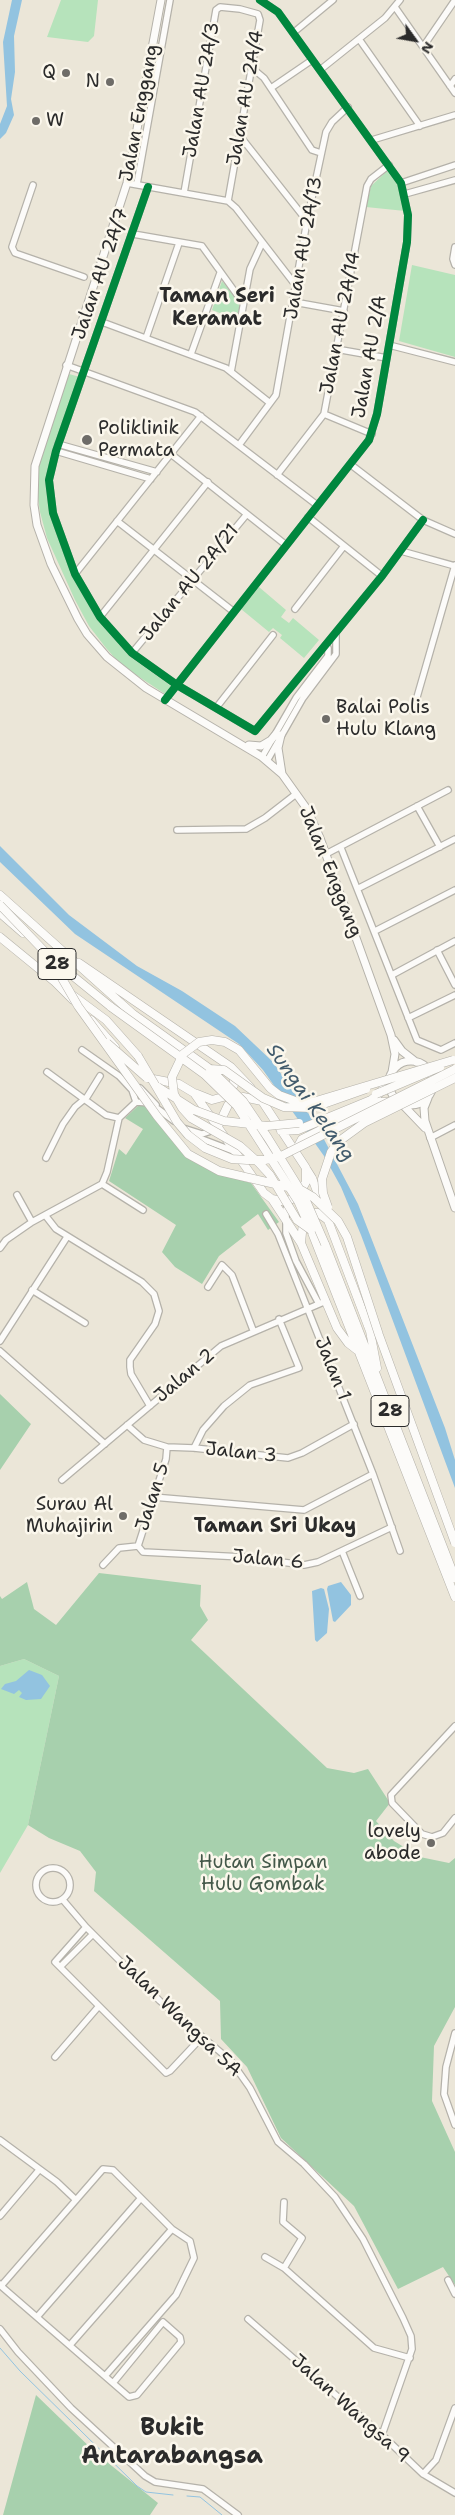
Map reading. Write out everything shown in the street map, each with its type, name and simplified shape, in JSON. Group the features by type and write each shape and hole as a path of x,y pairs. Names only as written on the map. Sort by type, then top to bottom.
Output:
{"highway":[{"name":"28","path":"0,895 115,999 210,1069 243,1101 268,1138 304,1196 325,1244 455,1578"},
{"path":"0,905 49,956 78,1006 98,1035 188,1154 218,1171 301,1190 313,1197 338,1221 347,1237 392,1372 455,1543"},
{"name":"28","path":"0,913 60,967 110,1007 204,1074 232,1101 247,1119 298,1201 311,1230 455,1597"},
{"path":"0,937 55,982 106,1020 138,1056 177,1122 188,1135 205,1148 232,1159 265,1160 281,1156 455,1069"},
{"path":"68,957 90,969 231,1067 262,1101 312,1178 370,1331 381,1387"},
{"path":"55,982 142,1076 179,1084 194,1093 212,1100 223,1097 234,1085 231,1067"},
{"path":"98,1035 174,1099 212,1118 254,1126 281,1125 314,1120 426,1074 454,1060"},
{"path":"311,1230 297,1220 270,1175 259,1163 240,1146 191,1118 182,1108 173,1087 175,1068 183,1054 193,1045 212,1040 225,1042 239,1050 270,1088 279,1095 298,1102 316,1101 361,1086 378,1084"},
{"path":"210,1069 224,1070 274,1103 299,1108 312,1108 339,1100 378,1084 454,1060"},
{"path":"281,1131 298,1130 380,1094 391,1075"},
{"path":"337,1242 323,1193 322,1179 331,1152 338,1142 364,1123 455,1078"},
{"path":"194,1093 264,1193 272,1199 286,1218 301,1243 322,1302 348,1344 357,1350"},
{"path":"218,1126 228,1105 236,1100 243,1097 262,1101"},
{"path":"295,1152 302,1139 378,1102 400,1103"},
{"path":"272,1199 290,1200 298,1196 304,1188 306,1168"},
{"path":"301,1243 303,1222 309,1213 318,1213 328,1220"}],"main road":[{"name":"Jalan Enggang","path":"160,0 127,183 66,365 35,466 34,505 37,525 51,564 87,634 120,669 166,700 265,759 282,774 312,818 391,1035 395,1054 391,1075"},
{"path":"239,743 255,747 261,746 278,734"},
{"path":"278,734 282,774"},
{"name":"Jalan Enggang","path":"391,1035 402,1051 416,1062"},
{"path":"429,1135 390,1090 391,1075 402,1063 416,1062 422,1065 431,1075 433,1082 424,1108 429,1135 455,1208"},
{"path":"400,1103 419,1103 429,1096"}],"street":[{"path":"137,184 170,0"},
{"name":"Jalan AU 2/A","path":"166,700 372,434 407,242 408,215 405,194 401,183 372,140 278,12 260,0"},
{"path":"292,32 333,0"},
{"path":"320,70 359,39 395,7 400,0"},
{"path":"423,47 455,0"},
{"name":"Jalan AU 2A/3","path":"184,193 216,10 220,7 240,9"},
{"path":"395,7 455,94"},
{"name":"Jalan AU 2A/4","path":"228,201 260,20 258,14 240,9"},
{"path":"359,39 420,126"},
{"path":"271,88 312,60"},
{"path":"252,68 264,78 312,150 320,154"},
{"path":"450,86 455,79"},
{"name":"Jalan AU 2A/13","path":"239,445 276,395 280,382 320,154 328,127 348,107"},
{"path":"372,140 455,115"},
{"path":"240,136 307,221"},
{"name":"Jalan AU 2A/14","path":"277,475 324,414 367,186 372,179 389,165"},
{"path":"401,183 455,165"},
{"path":"405,194 455,180"},
{"path":"127,183 228,201 236,208 296,287"},
{"path":"32,185 12,247 15,253 84,277"},
{"name":"Jalan AU 2A/7","path":"148,187 85,372 58,444 48,480 53,513 75,574 100,617 132,653 177,685 256,731 326,645"},
{"path":"133,234 202,246 243,303"},
{"path":"146,338 179,243"},
{"path":"231,372 250,269 262,244"},
{"path":"455,247 453,259 455,265"},
{"path":"191,354 220,273"},
{"path":"294,302 344,311"},
{"path":"102,322 191,354 231,372 270,403"},
{"path":"389,345 455,362"},
{"path":"336,349 387,358"},
{"path":"66,365 184,407 201,416 317,505"},
{"path":"324,414 372,434"},
{"path":"75,574 201,416"},
{"path":"58,444 157,472"},
{"path":"56,451 151,478"},
{"path":"171,454 286,545"},
{"path":"350,464 423,520 455,534"},
{"path":"100,617 208,482"},
{"name":"Jalan AU 2A/21","path":"132,653 247,514"},
{"path":"308,517 382,576"},
{"path":"265,759 296,698 328,656 326,645 382,576 423,520"},
{"path":"117,521 153,551 234,612"},
{"path":"295,609 344,546"},
{"path":"401,551 455,565 413,711"},
{"path":"278,734 302,698 336,654 336,633"},
{"path":"216,708 273,635"},
{"path":"326,854 341,848 448,790"},
{"path":"177,830 246,829 265,818 296,794"},
{"path":"418,806 440,846"},
{"path":"359,888 455,839"},
{"path":"341,848 359,888 416,1040 441,1050 455,1043"},
{"path":"375,931 455,890"},
{"path":"392,975 455,941"},
{"path":"437,950 455,985"},
{"path":"408,1018 455,995"},
{"path":"82,1050 142,1090 160,1109 183,1128 206,1142 236,1152"},
{"path":"106,1067 119,1051"},
{"path":"47,1072 106,1115 119,1118"},
{"path":"46,1158 63,1124 100,1076"},
{"path":"119,1076 132,1090 136,1102"},
{"path":"0,1248 6,1240 32,1222 102,1184 107,1172 119,1118 136,1102 150,1103 160,1109"},
{"path":"429,1135 455,1125"},
{"path":"183,1128 202,1134 218,1126"},
{"path":"102,1184 143,1210"},
{"path":"448,1189 455,1185"},
{"path":"17,1195 32,1222"},
{"path":"290,1200 286,1218 286,1233 296,1261 322,1302"},
{"name":"Jalan 1","path":"266,1214 278,1234 308,1308 373,1474 400,1551"},
{"path":"45,1215 56,1229 67,1237 142,1282 154,1294 159,1311 155,1324 130,1360 131,1374 150,1406"},
{"path":"0,1341 67,1237"},
{"path":"208,1287 222,1265 232,1274 253,1330"},
{"path":"32,1290 84,1324"},
{"name":"Jalan 2","path":"62,1480 221,1346 253,1330 322,1302"},
{"path":"194,1448 203,1430 224,1406 250,1385 298,1368 280,1319"},
{"path":"0,1351 105,1444"},
{"name":"Jalan 3","path":"127,1425 144,1440 167,1448 194,1448 288,1458 302,1453 354,1424"},
{"name":"Jalan 5","path":"138,1546 166,1459 167,1448"},
{"path":"153,1497 304,1510 373,1474"},
{"name":"Jalan 6","path":"138,1546 143,1552 243,1557 304,1565 318,1562 392,1526"},
{"path":"103,1565 119,1548 138,1546"},
{"path":"342,1551 360,1596"},
{"path":"455,1726 391,1795 392,1803 422,1834 432,1837 443,1833 455,1818"},
{"path":"58,1868 68,1877 70,1889 63,1900 49,1902 40,1895 36,1884 44,1871 58,1868"},
{"name":"Jalan Wangsa 5A","path":"63,1900 86,1927 160,2002 231,2061 241,2073 278,2142 304,2164 335,2197 363,2239 411,2336 412,2349 410,2358"},
{"path":"58,1965 86,1927"},
{"path":"58,1965 93,1934"},
{"path":"58,1965 166,2072 170,2071 202,2037"},
{"path":"55,2057 99,2006"},
{"path":"455,2034 446,2067 444,2094 455,2125"},
{"path":"1,2144 39,2170 76,2200"},
{"path":"105,2376 176,2295 194,2258 190,2241 172,2228 113,2170 108,2168 103,2169 1,2285 70,2346 129,2397 137,2394 181,2339 163,2322 113,2383"},
{"path":"0,2216 39,2170"},
{"path":"37,2317 141,2198"},
{"path":"284,2202 283,2222 302,2238 284,2268"},
{"path":"70,2346 172,2228"},
{"path":"266,2257 284,2268 374,2348 410,2358 382,2434"},
{"path":"448,2280 455,2294"},
{"name":"Jalan Wangsa 9","path":"248,2319 382,2434 423,2474 455,2493"},
{"path":"0,2329 18,2352 71,2408 145,2476 156,2482 204,2488 238,2515"},
{"path":"423,2474 436,2460 455,2408"}],"green space":[{"path":"61,0 98,0 94,36 88,42 47,37"},
{"path":"387,171 401,189 405,211 366,207 371,186"},
{"path":"412,265 455,275 455,357 399,341"},
{"path":"222,281 240,303 238,320 212,310"},
{"path":"69,374 80,377 51,454 46,481 50,516 73,574 98,621 129,656 171,686 165,694 121,665 89,626 47,538 40,512 36,483 38,464"},
{"path":"259,587 286,610 281,617 289,623 293,618 319,640 304,658 280,638 282,635 273,628 269,632 241,609"},
{"path":"139,1105 148,1107 192,1159 222,1175 251,1183 279,1222 268,1230 258,1214 241,1227 246,1235 219,1256 202,1284 175,1267 162,1252 176,1225 109,1181 119,1149 126,1155 143,1129 125,1118"},
{"path":"0,1394 31,1424 0,1470"},
{"name":"Hutan Simpan Hulu Gombak","path":"99,1573 201,1585 200,1606 208,1620 191,1640 327,1768 354,1773 368,1769 390,1803 376,1821 394,1841 420,1857 449,1863 455,1858 455,2007 434,2046 432,2101 455,2152 455,2285 443,2267 398,2289 354,2206 281,2138 247,2067 221,2039 220,2001 94,1891 96,1872 80,1851 49,1838 28,1825 59,1676 24,1659 0,1666 0,1596 2,1599 27,1582 34,1609 56,1625"},
{"path":"24,1659 59,1676 28,1825 0,1873 0,1666"},
{"path":"36,2395 97,2454 158,2503 150,2515 3,2515"}],"water":[{"path":"12,0 22,0 14,36 15,72 11,99 14,115 6,133 0,139 0,124 7,106 3,42"},
{"path":"0,846 69,915 137,966 182,991 235,1026 273,1062 317,1126 358,1204 445,1428 455,1460 455,1488 361,1235 341,1187 324,1156 263,1070 239,1044 75,934 0,862"},
{"path":"341,1582 351,1595 351,1605 335,1622 333,1621 327,1589 328,1586"},
{"path":"324,1589 329,1609 327,1633 317,1642 315,1640 312,1591"},
{"path":"29,1670 42,1675 50,1686 41,1699 26,1700 19,1697 22,1693 19,1690 14,1694 1,1689 5,1684 16,1681"}],"waterway":[{"path":"0,2348 20,2371 137,2486 146,2492 173,2495"},
{"path":"187,2496 200,2497 222,2515"}],"cycle path":[{"path":"165,700 369,440 377,414 407,242 408,215 401,183 278,12 260,0"},
{"path":"148,187 56,451 49,480 53,513 75,574 100,617 132,653 177,685 255,731 382,576 423,520"}],"place":[{"name":"Q","path":"66,73"},
{"name":"N","path":"110,82"},
{"name":"W","path":"36,121"},
{"name":"Poliklinik Permata","path":"87,440"},
{"name":"Balai Polis Hulu Klang","path":"326,719"},
{"name":"Surau Al Muhajirin","path":"123,1516"},
{"name":"lovely abode","path":"431,1843"}],"district":[{"name":"Taman Seri Keramat","path":"217,308"},
{"name":"Taman Sri Ukay","path":"275,1527"},
{"name":"Bukit Antarabangsa","path":"172,2443"}],"water label":[{"name":"Sungai Kelang","path":"310,1103"}]}
